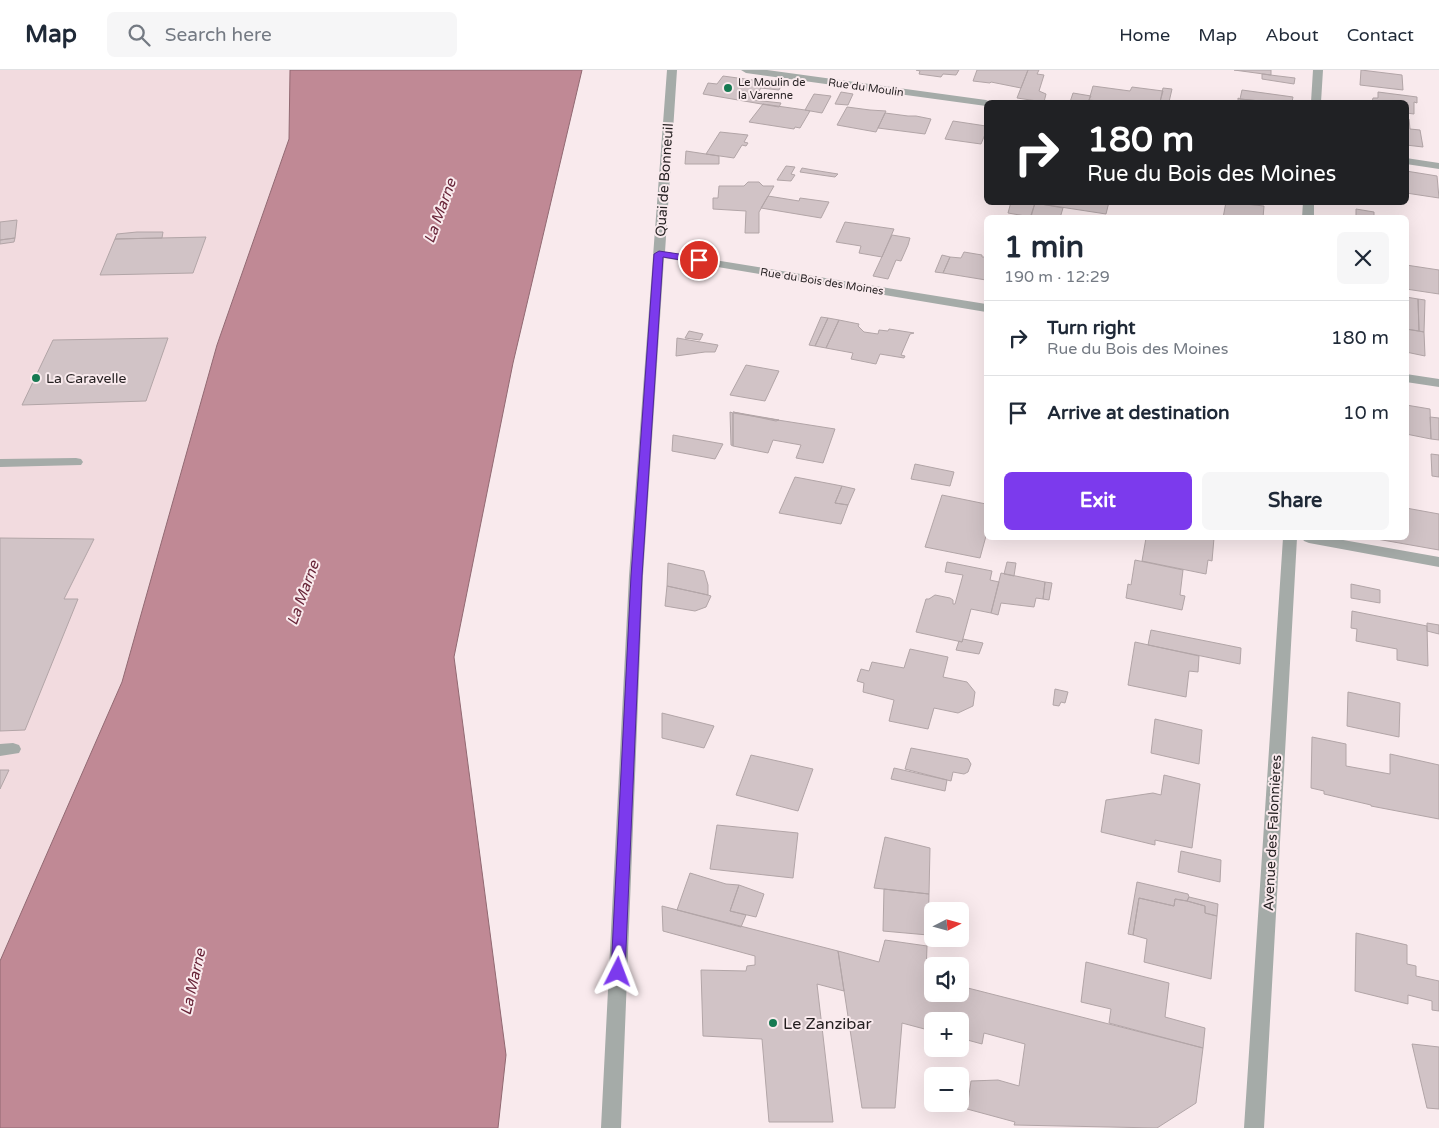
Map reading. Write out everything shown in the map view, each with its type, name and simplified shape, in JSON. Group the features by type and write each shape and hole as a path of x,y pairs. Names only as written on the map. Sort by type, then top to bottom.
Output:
{"street":[{"name":"Quai de Bonneuil","path":"610,1128 636,576 672,70"},
{"name":"Rue du Moulin","path":"746,70 984,103"},
{"path":"1316,100 1318,70"},
{"path":"1409,161 1439,166"},
{"name":"Rue du Bois des Moines","path":"659,254 984,308"},
{"path":"1409,378 1439,383"},
{"path":"0,463 76,462"},
{"name":"Avenue des Falonnières","path":"1254,1128 1290,540"},
{"path":"1320,540 1439,562"}],"shaded area":[{"path":"0,70 290,70 289,139 217,345 122,682 0,961"}],"water":[{"name":"La Marne","path":"290,70 582,70 513,363 454,657 506,1055 498,1128 0,1128 0,961 122,682 217,345 289,139"}],"building":[{"path":"916,70 959,70 956,75 943,74 941,77 919,74 920,71"},
{"path":"977,70 1028,70 1021,88 991,82 973,81"},
{"path":"1028,70 1039,70 1037,74 1044,75 1039,91 1046,94 1044,100 1017,98"},
{"path":"1234,70 1271,70 1271,75"},
{"path":"1361,70 1402,75 1403,90 1360,85"},
{"path":"1262,74 1295,78 1294,84 1262,79"},
{"path":"723,76 782,84 779,90 761,88 753,100 781,103 779,107 703,94 708,83 717,84"},
{"path":"1093,86 1130,91 1132,87 1163,91 1161,100 1089,100"},
{"path":"1163,88 1172,89 1169,100 1160,100"},
{"path":"1242,90 1293,97 1292,100 1240,99"},
{"path":"841,92 853,94 848,105 835,104"},
{"path":"1378,92 1417,97 1417,103 1414,102 1414,114 1409,113 1409,100 1372,100 1373,98 1378,98"},
{"path":"1073,93 1091,96 1089,100 1071,100"},
{"path":"814,94 831,96 822,113 805,110"},
{"path":"763,104 810,111 800,128 795,127 794,129 749,122"},
{"path":"847,107 886,111 876,132 837,125"},
{"path":"885,113 931,119 925,134 878,128"},
{"path":"1409,119 1410,129 1420,130 1423,147 1409,145"},
{"path":"953,121 984,126 984,137 981,144 945,139"},
{"path":"720,132 748,135 744,142 748,143 746,146 742,145 734,158 706,154"},
{"path":"686,151 719,156 719,164 685,164"},
{"path":"786,166 795,167 791,174 795,175 791,181 777,180"},
{"path":"802,168 838,174 835,177 800,172"},
{"path":"1409,171 1437,176 1439,198 1409,193"},
{"path":"748,182 759,182 763,186 774,186 759,212 759,233 745,233 746,211 713,209 713,198 718,198 719,186 744,186"},
{"path":"768,196 799,201 800,198 829,202 821,218 761,208"},
{"path":"1010,205 1034,205 1032,215 1008,213"},
{"path":"1034,205 1063,208 1061,215 1031,215"},
{"path":"1048,205 1108,205 1106,214"},
{"path":"1225,205 1264,206 1263,215 1224,215"},
{"path":"1356,209 1374,212 1374,215 1356,215"},
{"path":"17,220 15,238 0,240 0,222"},
{"path":"845,222 894,229 882,257 859,253 861,246 836,242"},
{"path":"163,232 162,238 115,239 117,234"},
{"path":"892,235 910,238 901,261 896,260 888,279 873,276"},
{"path":"206,237 193,273 100,275 115,239"},
{"path":"15,238 14,242 0,244 0,240"},
{"path":"964,252 982,255 984,257 984,280 943,273 950,257 961,258"},
{"path":"942,255 950,257 943,273 935,272"},
{"path":"1409,265 1439,270 1439,294 1409,289"},
{"path":"1409,298 1418,299 1419,331 1409,329"},
{"path":"1418,299 1425,300 1424,332 1419,331"},
{"path":"821,317 828,318 815,346 809,345"},
{"path":"828,318 839,320 826,348 815,346"},
{"path":"839,320 859,324 858,326 864,332 878,334 879,330 888,331 889,329 914,333 910,334 901,355 905,356 904,358 880,354 876,364 851,359 853,353 826,348"},
{"path":"1409,330 1424,332 1425,356 1409,353"},
{"path":"689,331 703,334 700,340 685,338"},
{"path":"168,338 146,401 22,405 53,340"},
{"path":"677,338 718,345 715,352 676,356"},
{"path":"746,365 779,371 765,401 730,395"},
{"path":"1409,406 1430,409 1431,439 1409,435"},
{"path":"730,412 733,413 733,446 731,445"},
{"path":"733,412 779,420 776,421"},
{"path":"733,413 835,429 823,463 796,458 801,445 773,440 768,453 733,446"},
{"path":"1430,417 1439,418 1439,440 1431,439"},
{"path":"673,435 723,444 715,459 672,451"},
{"path":"1431,454 1439,455 1439,477 1432,476"},
{"path":"915,464 954,472 950,486 911,479"},
{"path":"795,477 842,486 835,503 848,505 841,524 779,513"},
{"path":"842,486 855,489 848,505 835,503"},
{"path":"942,495 984,504 985,540 980,558 925,547"},
{"path":"1409,509 1439,514 1439,550 1382,540 1409,540"},
{"path":"0,538 94,539 64,599 78,599 25,730 0,731"},
{"path":"1146,540 1214,540 1212,561 1208,560 1206,574 1142,561"},
{"path":"1135,560 1183,570 1180,595 1185,596 1182,610 1126,598 1128,584 1131,585"},
{"path":"947,562 992,571 990,580 999,582 991,613 971,609 962,642 916,632 926,599 935,595 950,598 953,600 953,604 955,604 963,575 945,572"},
{"path":"1007,562 1016,563 1014,576 1004,574"},
{"path":"668,563 704,571 708,585 708,595 667,586"},
{"path":"1001,573 1045,582 1043,599 1036,598 1034,607 1001,603 998,615 991,613"},
{"path":"1045,582 1052,583 1049,600 1043,599"},
{"path":"1351,584 1380,590 1380,603 1351,598"},
{"path":"667,586 711,596 706,607 695,611 665,606"},
{"path":"1352,611 1427,626 1428,666 1397,660 1397,649 1356,641 1357,629 1351,628"},
{"path":"1427,623 1439,625 1439,634 1427,631"},
{"path":"1151,630 1241,648 1240,664 1148,645"},
{"path":"963,639 983,643 979,654 956,650 959,641 962,642"},
{"path":"1135,642 1199,656 1198,672 1189,671 1186,697 1128,685"},
{"path":"910,649 948,657 943,677 967,682 975,692 973,706 958,713 934,708 928,729 889,721 894,700 863,692 864,683 857,681 861,669 869,671 872,662 904,668"},
{"path":"1055,689 1068,692 1065,703 1061,702 1059,706 1053,705"},
{"path":"1348,692 1400,703 1399,737 1347,726"},
{"path":"662,713 714,726 704,748 662,738"},
{"path":"1155,719 1202,730 1199,764 1151,753"},
{"path":"1312,737 1346,744 1346,766 1390,774 1390,754 1439,765 1439,819 1371,806 1324,794 1324,791 1311,788"},
{"path":"911,748 968,759 971,764 968,772 964,774 953,772 951,781 905,769"},
{"path":"751,755 813,769 798,811 736,795"},
{"path":"894,768 947,780 945,791 891,779"},
{"path":"0,770 9,770 0,789"},
{"path":"1164,775 1200,784 1192,848 1155,840 1155,845 1101,832 1106,800 1153,793 1161,795"},
{"path":"717,825 798,833 793,878 710,869"},
{"path":"885,837 930,848 929,894 874,888"},
{"path":"1181,851 1221,860 1220,882 1178,872"},
{"path":"690,873 726,884 739,885 730,911 746,915 741,927 677,910"},
{"path":"1137,882 1188,894 1189,897 1187,901 1175,899 1174,906 1139,898 1133,935 1128,934"},
{"path":"739,885 764,894 756,917 730,911"},
{"path":"884,889 929,894 929,902 924,902 924,935 883,931"},
{"path":"1189,897 1218,904 1217,916 1205,913 1205,906 1187,901"},
{"path":"1139,898 1174,906 1175,899 1187,901 1205,906 1205,913 1217,916 1211,979 1144,962 1147,939 1133,935"},
{"path":"662,906 838,951 844,991 817,984 833,1122 769,1122 762,1039 703,1036 701,970 746,971 747,966 755,965 755,956 663,931"},
{"path":"1356,933 1407,945 1407,964 1416,966 1416,976 1439,981 1439,1011 1432,1010 1432,1001 1408,995 1408,1004 1355,991"},
{"path":"885,940 924,946 924,948 927,948 927,957 924,957 924,1002 969,1002 969,988 1203,1048 1196,1103 1157,1128 1014,1125 1015,1122 969,1110 969,1095 971,1081 998,1080 1019,1086 1025,1044 984,1033 982,1044 969,1040 969,1012 924,1012 924,1029 902,1023 895,1108 862,1108 838,951 879,962"},
{"path":"1086,962 1169,983 1165,1017 1205,1028 1203,1048 1109,1023 1111,1009 1081,1002"},
{"path":"1412,1044 1439,1047 1439,1109 1427,1108"}],"place":[{"name":"Le Moulin de la Varenne","path":"728,88"},
{"name":"La Caravelle","path":"36,378"},
{"name":"Le Zanzibar","path":"773,1023"}],"route":[{"path":"618,972 636,576 659,254 699,260"}]}
